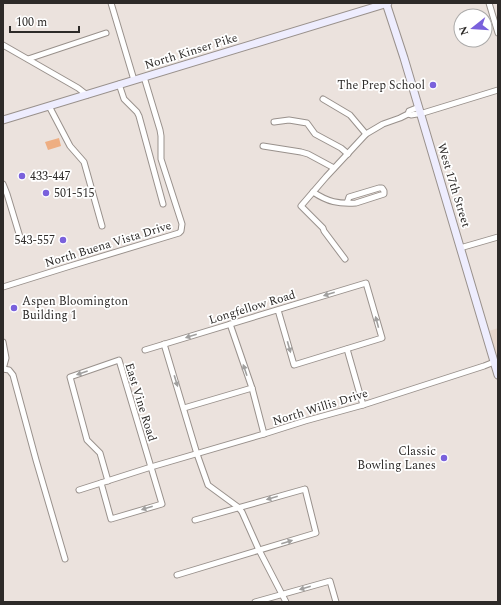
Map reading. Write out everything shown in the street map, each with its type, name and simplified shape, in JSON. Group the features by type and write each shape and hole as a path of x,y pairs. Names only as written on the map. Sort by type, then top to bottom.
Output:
{"street":[{"path":"110,3 134,80"},
{"name":"North Kinser Pike","path":"3,120 386,3"},
{"name":"West 17th Street","path":"386,3 420,110 498,375"},
{"path":"489,3 498,33"},
{"path":"28,59 106,33"},
{"path":"3,45 87,94"},
{"name":"North Buena Vista Drive","path":"3,287 179,233 181,231 182,224 161,159 160,130 144,77"},
{"path":"119,84 124,99 139,116 163,204"},
{"path":"344,259 323,228 301,206 334,168 366,134 383,124 408,114 409,111 420,110 498,90"},
{"path":"323,99 350,115 366,134"},
{"path":"49,106 70,146 84,162 102,226"},
{"path":"274,122 289,120 307,123 315,134 341,148 348,154"},
{"path":"263,146 308,154 334,168"},
{"path":"3,184 20,237"},
{"path":"313,192 331,202 341,203 348,203 356,203 384,194 384,191 382,188 379,188 349,197 348,203"},
{"path":"460,248 498,237"},
{"name":"Longfellow Road","path":"145,350 366,283 382,338 346,349"},
{"path":"278,310 294,365 346,349 363,405"},
{"path":"230,324 252,388 264,434"},
{"path":"3,342 6,358 3,369 9,370 13,375 65,559"},
{"path":"164,344 197,454 208,485 238,507 242,512 259,550 281,595 286,602"},
{"name":"East Vine Road","path":"108,481 100,454 87,440 70,377 119,360 151,467"},
{"name":"North Willis Drive","path":"79,490 151,467 363,405 494,362"},
{"path":"184,408 252,388"},
{"path":"101,483 111,519 162,504 151,467"},
{"path":"177,575 316,533 305,488 195,520"},
{"path":"255,602 330,581 336,602"}],"shaded area":[{"path":"59,138 61,146 48,150 45,142"},
{"path":"498,328 498,362 489,331"}],"place":[{"name":"The Prep School","path":"433,85"},
{"name":"433-447","path":"22,176"},
{"name":"501-515","path":"46,193"},
{"name":"543-557","path":"63,240"},
{"name":"Aspen Bloomington Building 1","path":"14,308"},
{"name":"Classic Bowling Lanes","path":"444,458"}]}
